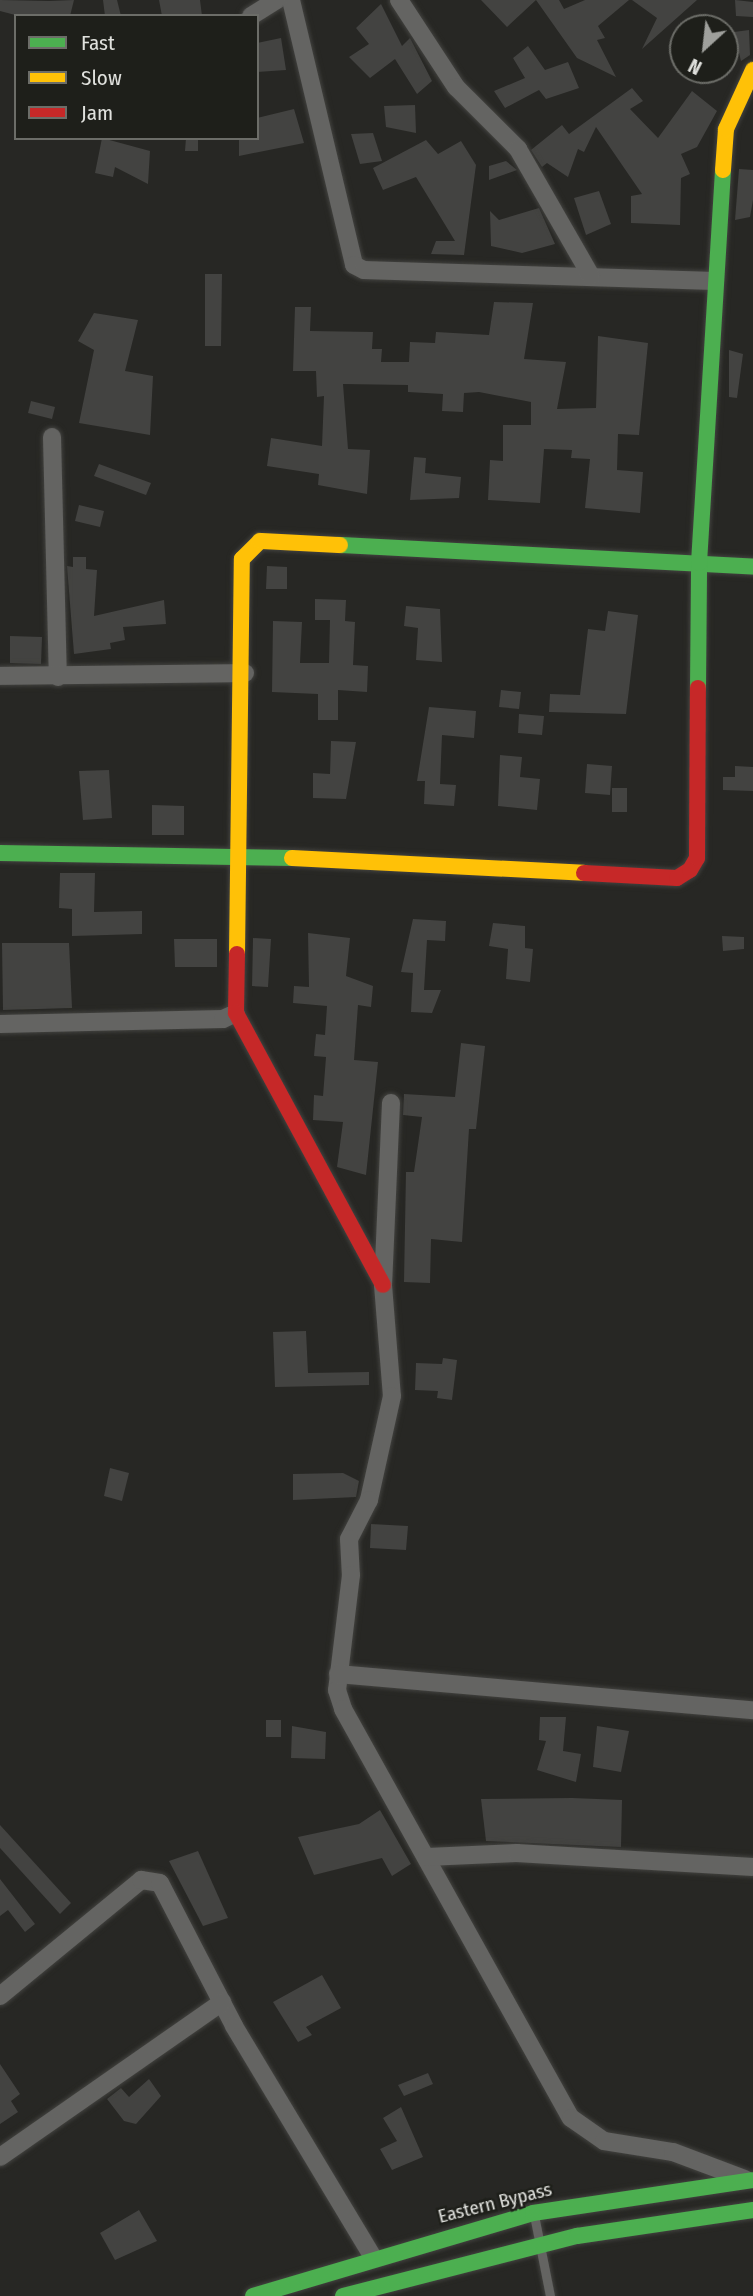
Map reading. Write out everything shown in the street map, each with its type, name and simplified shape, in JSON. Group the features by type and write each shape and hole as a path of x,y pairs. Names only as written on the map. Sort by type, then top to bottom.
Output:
{"street":[{"path":"254,14 278,0"},
{"path":"292,0 354,265 364,270 714,281"},
{"path":"399,0 450,80 518,149 591,276"},
{"path":"0,853 243,855 677,878 690,870 697,858 699,563 714,281 726,129 753,70"},
{"path":"52,437 58,677"},
{"path":"383,1285 236,1013 243,855 242,559 260,541 753,568"},
{"path":"0,676 244,673"},
{"path":"0,1024 223,1019 236,1013"},
{"path":"391,1103 383,1285 389,1422 369,1500 349,1539 351,1575 338,1674 343,1709 428,1857 571,2118 604,2141 673,2152 750,2180"},
{"path":"338,1674 753,1710"},
{"path":"428,1857 517,1853 753,1867"},
{"path":"0,1996 150,1879 160,1883 184,1922 222,2002 373,2257"},
{"path":"0,2157 222,2002"},
{"name":"Eastern Bypass","path":"253,2296 373,2257 533,2213 750,2180"},
{"path":"343,2296 542,2246 753,2210"}],"lane":[{"path":"533,2213 542,2246 550,2296"}],"building":[{"path":"0,0 74,0 70,14 14,15 0,11"},
{"path":"103,0 117,0 120,14 105,14"},
{"path":"159,0 200,0 202,14 162,14"},
{"path":"481,0 536,0 507,27"},
{"path":"536,0 559,0 564,9 585,0 629,0 598,26 605,38 597,40 616,77 577,58"},
{"path":"632,0 697,0 681,14 669,14 669,25 642,49 657,18"},
{"path":"735,0 753,2 753,17 736,14"},
{"path":"381,4 402,46 410,38 432,81 417,94 395,59 370,78 349,57 369,44 356,28"},
{"path":"749,30 750,55 741,61 739,53 739,31"},
{"path":"281,38 286,70 259,72 259,43"},
{"path":"528,46 545,70 568,62 579,88 546,99 539,90 505,108 494,91 525,78 513,58"},
{"path":"632,88 643,101 630,109 658,138 692,91 717,111 697,147 681,154 690,174 681,178 680,225 631,223 631,196 642,194 596,127 584,152 578,149 568,177 547,163 542,167 531,150 562,125 569,134"},
{"path":"415,105 416,133 386,127 384,106"},
{"path":"294,109 304,143 239,156 239,140 259,140 259,118"},
{"path":"373,133 382,161 360,164 351,134"},
{"path":"102,140 150,151 148,184 115,167 113,177 95,173"},
{"path":"186,140 198,140 198,151 185,151"},
{"path":"426,140 438,154 461,141 476,165 464,255 431,254 436,241 455,241 416,177 383,190 373,168"},
{"path":"506,161 517,170 489,180 489,166"},
{"path":"739,169 753,170 753,200 750,217 735,220"},
{"path":"599,191 611,224 586,235 574,198"},
{"path":"539,208 555,244 522,253 491,246 490,211 499,220"},
{"path":"205,274 222,274 221,346 205,346"},
{"path":"494,302 533,303 524,359 566,362 557,409 596,408 598,336 648,343 639,435 618,434 617,470 643,472 640,513 585,508 590,459 571,458 572,450 544,449 540,503 488,500 490,460 503,461 503,425 531,425 531,402 479,392 464,393 463,412 442,411 443,394 408,392 408,385 343,384 348,449 370,450 367,494 318,485 319,474 267,466 271,438 322,446 324,396 317,397 316,371 293,371 295,307 311,307 310,331 373,332 372,349 382,349 381,362 409,362 410,342 435,343 436,332 489,335"},
{"path":"94,313 138,320 125,371 153,376 150,435 79,423 94,350 78,341"},
{"path":"729,350 743,354 737,398 729,397"},
{"path":"31,401 55,407 52,419 28,413"},
{"path":"414,457 426,458 425,473 461,477 459,498 410,500"},
{"path":"99,464 151,483 146,495 94,476"},
{"path":"79,505 104,511 100,527 75,521"},
{"path":"73,557 86,557 86,569 97,570 94,616 164,600 166,624 123,627 125,640 110,643 111,649 74,654 67,566 73,567"},
{"path":"267,566 287,567 287,589 266,589"},
{"path":"315,599 346,600 345,621 355,622 353,665 368,666 367,692 338,690 338,720 318,720 318,694 272,692 273,621 302,622 300,663 329,663 330,620 315,620"},
{"path":"406,606 440,609 442,662 416,660 418,628 404,626"},
{"path":"608,611 638,615 626,714 549,712 550,694 580,695 588,629 605,631"},
{"path":"10,636 42,637 41,664 10,663"},
{"path":"501,690 521,692 519,709 499,707"},
{"path":"429,707 476,711 474,738 442,735 440,784 456,785 454,806 424,804 425,781 417,781"},
{"path":"519,714 544,716 542,735 518,733"},
{"path":"331,741 356,742 346,799 313,798 313,773 330,774"},
{"path":"500,755 522,757 520,777 540,779 537,810 498,806"},
{"path":"587,764 612,766 610,795 585,793"},
{"path":"735,766 753,767 753,791 723,790 723,777 735,777"},
{"path":"109,770 112,818 83,820 79,771"},
{"path":"612,788 627,788 627,812 612,812"},
{"path":"152,805 184,806 184,835 152,835"},
{"path":"60,873 95,873 94,912 142,911 142,934 72,936 72,909 59,908"},
{"path":"413,919 446,921 445,941 427,940 424,990 441,990 432,1013 411,1012 413,973 401,972"},
{"path":"493,923 525,926 525,948 533,949 530,982 506,979 508,949 489,946"},
{"path":"308,933 350,938 346,976 373,986 371,1007 358,1005 354,1060 378,1062 366,1175 337,1167 343,1122 313,1120 314,1095 323,1096 326,1057 314,1056 316,1034 325,1035 327,1006 293,1003 294,986 309,987"},
{"path":"722,936 744,937 744,949 723,951"},
{"path":"253,938 271,939 268,987 252,986"},
{"path":"174,939 217,939 217,967 175,967"},
{"path":"2,943 69,943 72,1008 3,1010"},
{"path":"461,1043 485,1046 476,1129 469,1129 462,1242 431,1239 430,1283 404,1282 406,1172 414,1172 422,1117 403,1115 404,1094 455,1097"},
{"path":"306,1331 308,1373 369,1372 369,1385 275,1387 273,1332"},
{"path":"443,1358 457,1360 452,1400 437,1398 438,1391 415,1390 416,1363 442,1364"},
{"path":"110,1468 129,1473 122,1501 104,1496"},
{"path":"343,1473 359,1481 356,1497 293,1500 293,1474"},
{"path":"371,1524 408,1526 406,1550 370,1548"},
{"path":"540,1717 566,1717 563,1751 581,1754 576,1782 537,1770 546,1741 539,1740"},
{"path":"266,1720 281,1720 281,1737 266,1737"},
{"path":"292,1726 326,1732 325,1759 291,1758"},
{"path":"597,1726 629,1731 621,1772 593,1767"},
{"path":"481,1799 622,1800 621,1847 486,1841"},
{"path":"380,1810 411,1864 392,1876 382,1858 314,1875 298,1837 359,1824"},
{"path":"0,1825 71,1903 60,1914 0,1848"},
{"path":"198,1851 228,1918 203,1926 169,1861"},
{"path":"0,1879 35,1924 25,1932 8,1910 0,1916"},
{"path":"322,1975 341,2008 306,2027 312,2035 298,2042 273,2002"},
{"path":"0,2064 20,2094 11,2101 18,2112 0,2124"},
{"path":"428,2073 433,2084 404,2096 398,2085"},
{"path":"149,2079 161,2096 136,2124 124,2121 107,2099 121,2088 129,2097"},
{"path":"401,2107 423,2157 392,2170 380,2149 397,2141 383,2118"},
{"path":"139,2210 157,2241 115,2260 100,2233"}],"traffic: fast":[{"path":"698,688 699,563 723,170"},
{"path":"340,545 753,567"},
{"path":"0,853 292,858"},
{"path":"253,2296 533,2213 753,2180"},
{"path":"343,2296 577,2236 753,2210"}],"traffic: slow":[{"path":"723,170 726,129 753,70"},
{"path":"237,954 242,559 260,541 340,545"},
{"path":"292,858 584,873"}],"traffic: jam":[{"path":"584,873 677,878 690,870 697,858 698,688"},
{"path":"237,954 236,1013 383,1285"}]}
